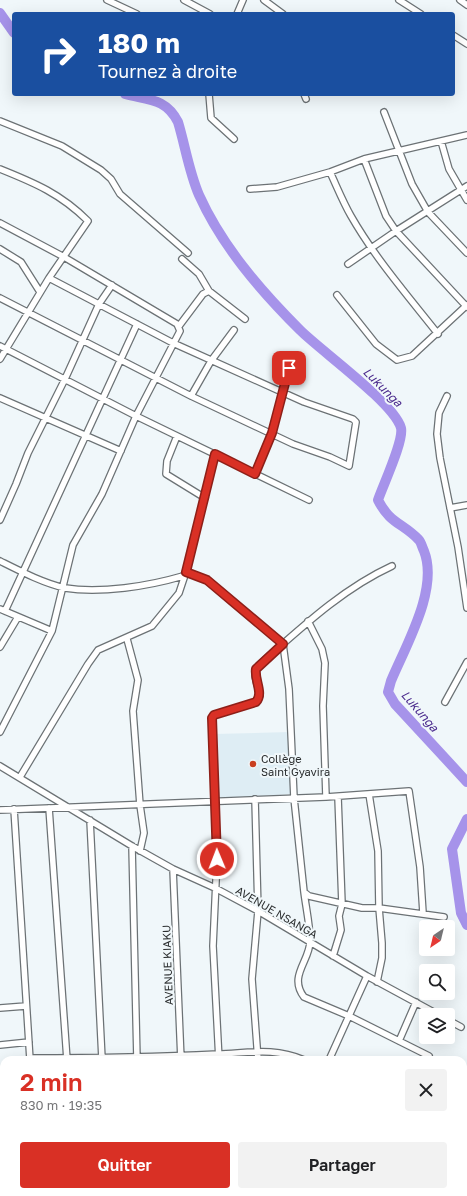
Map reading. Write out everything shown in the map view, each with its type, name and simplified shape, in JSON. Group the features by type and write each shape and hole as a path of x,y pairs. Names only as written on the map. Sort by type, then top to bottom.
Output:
{"street":[{"path":"107,0 133,12"},
{"path":"184,0 206,12"},
{"path":"238,12 243,0"},
{"path":"264,0 280,12"},
{"path":"399,0 418,12"},
{"path":"460,0 467,5"},
{"path":"455,36 467,44"},
{"path":"209,96 211,118 234,139"},
{"path":"384,112 412,184 428,212 467,253"},
{"path":"0,120 62,146 101,170 111,179 125,198 188,253"},
{"path":"250,189 276,187 330,172 364,159 467,135"},
{"path":"441,141 448,169 460,191 467,200"},
{"path":"337,295 376,344 397,360 412,356 438,334 467,306 396,230 386,216 364,159"},
{"path":"0,169 54,192 74,206 88,221 40,292 0,359"},
{"path":"330,172 351,216 372,248 438,334"},
{"path":"348,264 396,230 428,212 467,186"},
{"path":"0,224 64,257 179,326"},
{"path":"0,249 21,262 40,292"},
{"path":"182,259 199,274 209,291 245,319"},
{"path":"0,298 28,314 156,377 191,396 272,433 292,444 330,457 349,466 356,422 353,419 282,392 211,361 173,343 49,278"},
{"path":"0,520 28,453 46,419 99,304 112,285"},
{"path":"0,732 52,631 73,545 102,494 136,416 179,334 179,326 203,294 209,291"},
{"path":"52,631 2,610 23,572 84,436 103,399 137,324"},
{"path":"191,396 211,361 234,330"},
{"path":"0,346 136,416 309,500"},
{"path":"255,474 272,433 289,368"},
{"path":"447,396 439,413 437,434 458,547 467,608"},
{"path":"0,398 121,451"},
{"path":"177,436 167,461 166,474 204,498"},
{"path":"20,777 91,659 98,650 127,639 152,626 179,593 186,572 215,454"},
{"path":"450,508 467,505"},
{"path":"0,561 23,572 63,587 80,590 145,586 183,576 186,572"},
{"path":"219,1056 213,946 216,801 212,718 214,715 256,702 260,695 255,674 256,669 308,621 351,589 392,566"},
{"path":"186,572 207,580 283,644 289,688 294,798 310,943 300,972 298,985 300,991 304,997 349,1016 429,1056"},
{"path":"0,647 18,617"},
{"path":"308,621 322,649 325,663 323,706 326,797"},
{"path":"127,639 138,680 133,711 140,805 144,833 140,851"},
{"path":"445,702 467,664"},
{"name":"AVENUE NSANGA","path":"0,766 140,851 258,911 377,982 427,1008"},
{"path":"0,810 338,797 409,791 420,867 423,913"},
{"path":"369,794 378,851 382,958 377,982"},
{"path":"333,956 341,930 339,916 342,904 338,797"},
{"path":"255,799 258,911 252,979 258,1056"},
{"path":"49,808 67,1056"},
{"path":"14,809 30,1056"},
{"path":"90,820 102,1056"},
{"path":"132,846 137,1056"},
{"name":"AVENUE KIAKU","path":"173,869 181,1056"},
{"path":"304,892 309,896 362,908 379,908 444,917"},
{"path":"331,1056 367,976"},
{"path":"399,1042 416,1002"},
{"path":"0,1008 26,1006"},
{"path":"455,1024 461,1027"},
{"path":"0,1045 29,1042"},
{"path":"225,1056 258,1050 290,1054 295,1056"}],"shaded area":[{"name":"Collège Saint Gyavira","path":"289,732 292,794 218,799 214,734"}],"waterway":[{"name":"Lukunga","path":"0,13 12,30"},
{"name":"Lukunga","path":"135,96 156,101 168,108 173,114 178,122 199,195 208,214 243,267 300,330 372,392 396,417 401,428 401,434 396,453 378,500 392,519 420,541 428,566 427,582 419,617 391,681 388,692 395,704 467,782"},
{"name":"Lukunga","path":"467,819 452,849 461,913 467,925"}],"place":[{"name":"Collège Saint Gyavira","path":"253,764"}],"route":[{"path":"217,859 216,801 211,726 212,718 214,715 256,702 259,699 260,695 255,674 256,669 259,664 283,644 207,580 200,576 186,572 215,454 255,474 272,433 289,368"}]}
